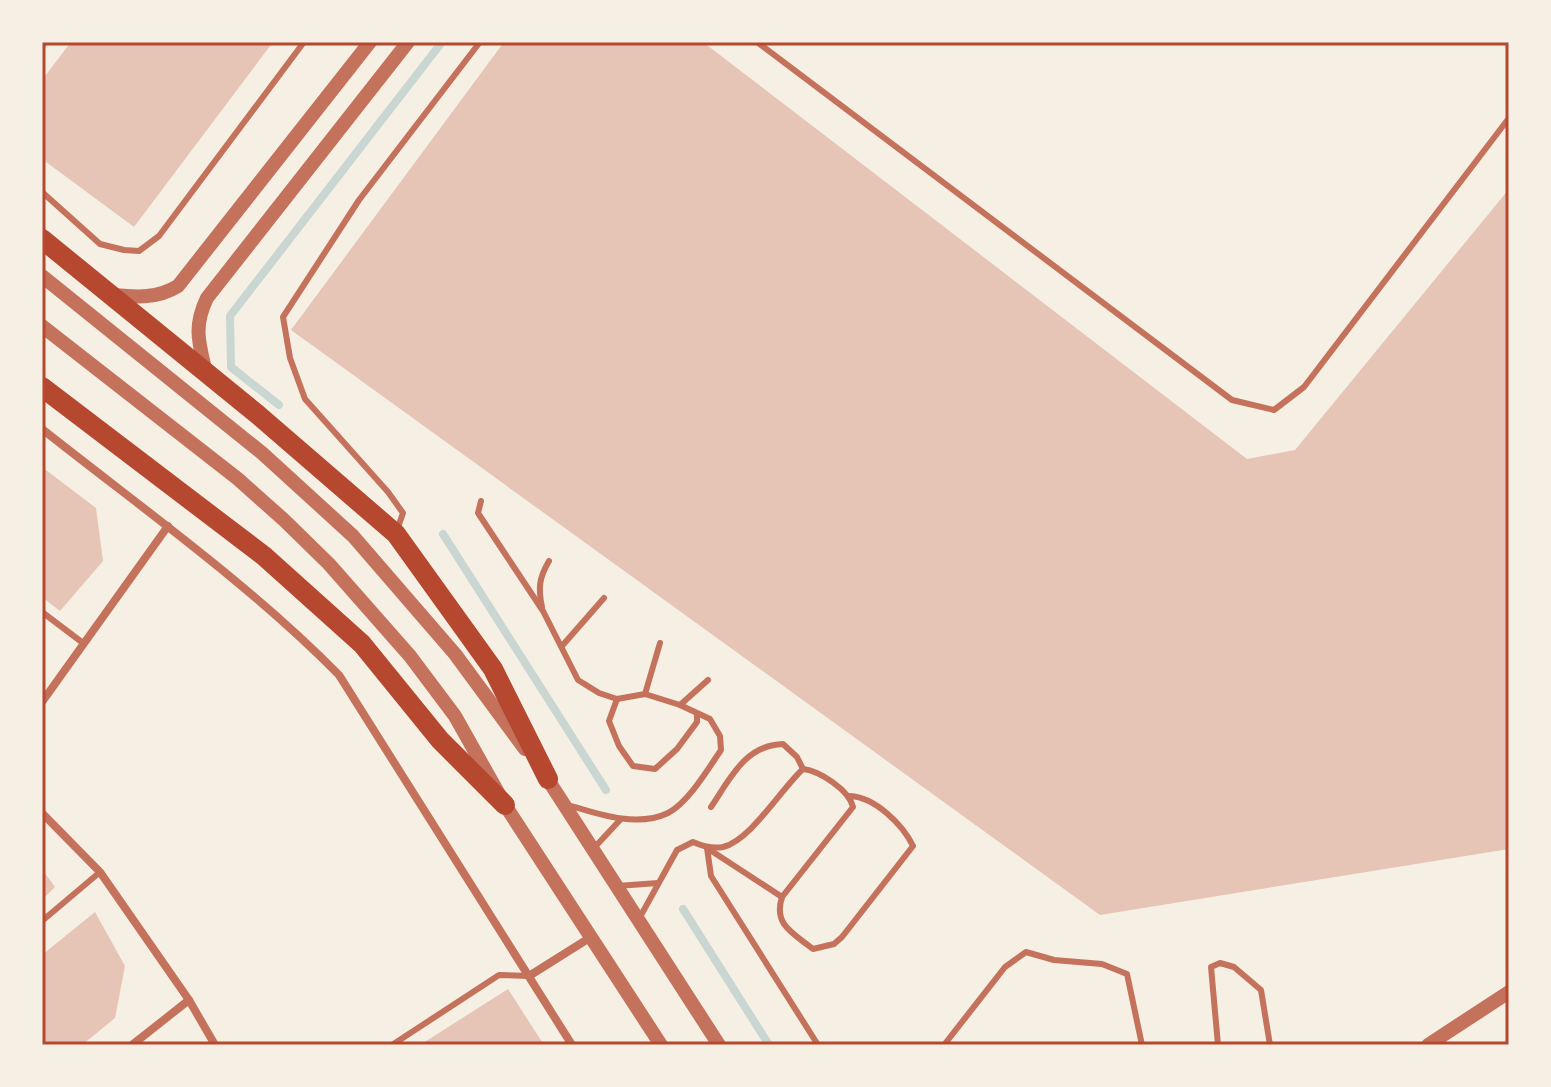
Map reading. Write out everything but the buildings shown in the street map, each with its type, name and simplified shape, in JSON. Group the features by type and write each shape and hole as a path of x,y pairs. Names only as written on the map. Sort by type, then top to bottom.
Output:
{"main road":[{"path":"42,239 396,534 493,669 548,779"},
{"path":"42,387 264,556 362,644 440,740 505,805"}],"street":[{"path":"111,295 141,298 164,295 178,286 370,42"},
{"path":"206,373 198,340 198,317 207,298 408,42"},
{"path":"42,276 262,453 353,536 455,654 548,779 719,1045"},
{"path":"42,326 238,479 329,564 410,656 455,716 505,805 661,1045"},
{"path":"42,429 168,526 292,628 339,675 572,1045"},
{"path":"42,702 168,526"},
{"path":"42,813 100,872 189,1000 215,1045"},
{"path":"529,976 591,937"},
{"path":"1428,1045 1509,992"},
{"path":"132,1045 189,1000"}],"lane":[{"path":"42,192 100,244 139,251 159,236 304,42"},
{"path":"396,534 403,513 305,399 290,358 283,317 359,200 480,42"},
{"path":"757,42 1232,400 1274,410 1304,387 1509,118"},
{"path":"481,501 478,513 543,611 578,680 599,693 617,699 645,694 680,705 710,719 720,736 721,750 690,794 668,813 620,820 563,804"},
{"path":"543,611 538,588 540,576 549,561"},
{"path":"562,646 604,598"},
{"path":"42,612 83,643"},
{"path":"645,694 660,643"},
{"path":"680,705 708,680"},
{"path":"617,699 609,721 619,746 633,766 655,769 677,749 697,722 697,714"},
{"path":"711,807 737,766 766,744 783,744 797,757 803,769"},
{"path":"803,769 814,770 850,796 868,800 907,832 913,846 834,944 813,949 783,925 778,910 782,897 853,807 850,796"},
{"path":"707,848 725,847 751,828 803,769"},
{"path":"593,849 620,820"},
{"path":"639,921 677,850 693,842 782,897"},
{"path":"707,848 711,876 818,1045"},
{"path":"42,921 100,872"},
{"path":"617,887 658,883"},
{"path":"944,1045 1005,967 1026,952 1054,960 1102,964 1127,974 1142,1045"},
{"path":"1218,1045 1211,967 1220,963 1234,967 1261,990 1270,1045"},
{"path":"396,1044 499,975 529,976"}],"waterway":[{"path":"279,405 231,367 230,316 442,42"},
{"path":"443,534 606,790"},
{"path":"683,909 769,1045"}]}
